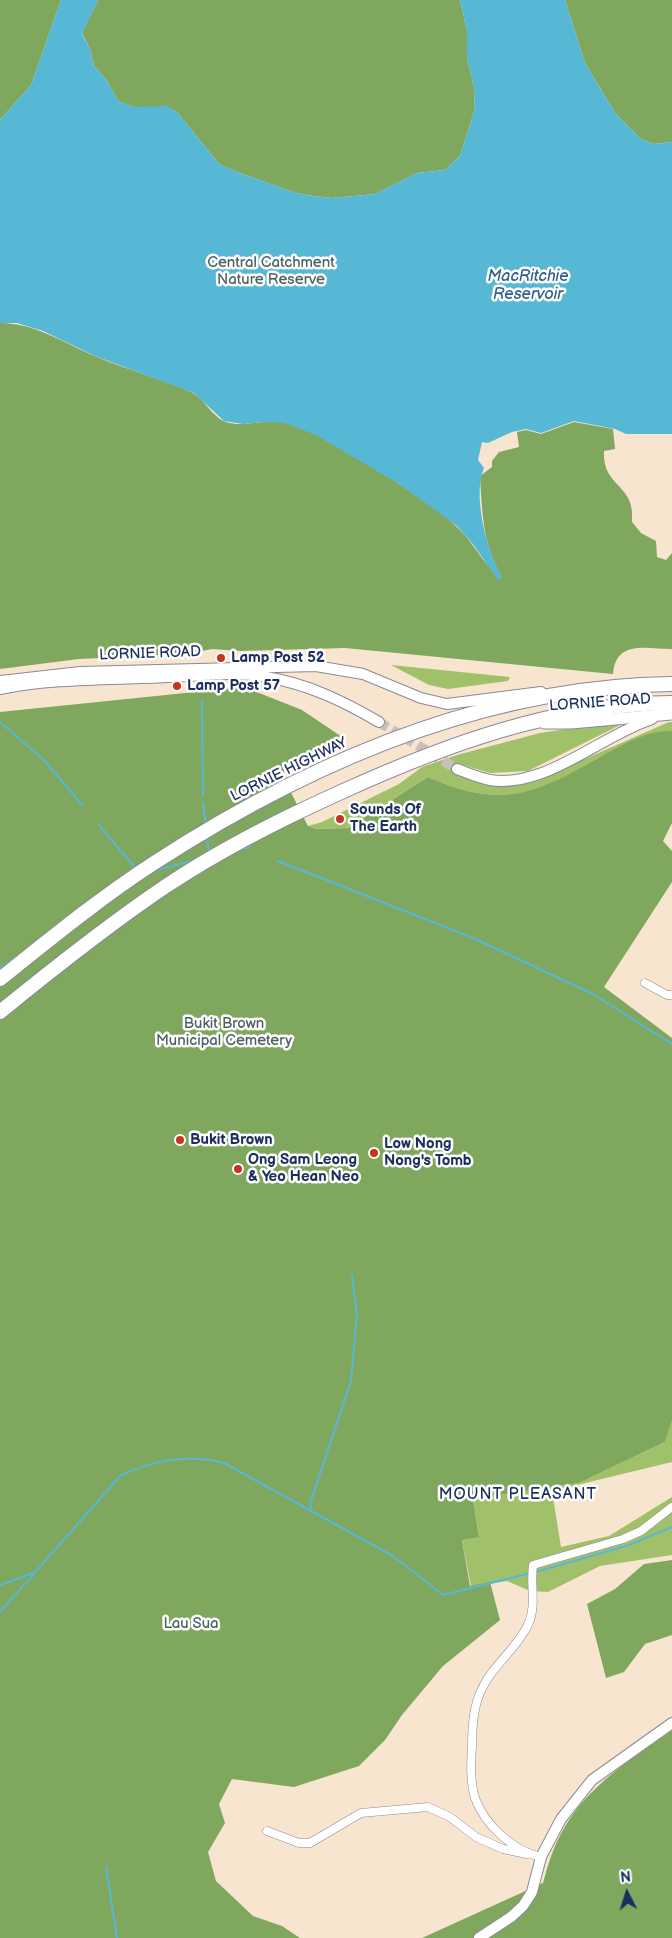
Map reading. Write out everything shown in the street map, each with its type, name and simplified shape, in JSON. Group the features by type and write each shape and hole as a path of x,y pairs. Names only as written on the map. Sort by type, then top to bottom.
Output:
{"highway":[{"name":"LORNIE HIGHWAY","path":"0,979 88,910 152,864 252,804 304,779 391,740 477,711 565,692 634,684"},
{"name":"LORNIE ROAD","path":"634,684 672,684"},
{"name":"LORNIE ROAD","path":"530,723 623,705 669,710"},
{"path":"0,1012 52,970 166,886 267,826 404,763 443,748 530,723"}],"main road":[{"name":"LORNIE ROAD","path":"530,723 571,723 669,710"}],"street":[{"name":"LORNIE ROAD","path":"0,681 80,672 316,666 363,674 421,698 447,704 535,692 565,692"},
{"name":"LORNIE ROAD","path":"0,689 46,682 232,675 265,677 303,685 347,703 379,722"},
{"path":"458,769 490,780 528,778 560,765 617,732 669,710"},
{"path":"645,983 666,995 672,995"},
{"path":"538,1856 508,1840 486,1818 475,1798 471,1770 472,1726 480,1694 494,1668 528,1625 535,1594 533,1573 535,1564 623,1539 641,1530 672,1507"},
{"path":"479,1938 511,1917 523,1906 532,1892 538,1856 561,1819 592,1780 672,1723"},
{"path":"267,1831 299,1843 310,1843 361,1813 428,1807 448,1816 476,1837 503,1849 538,1856"}],"green space":[{"path":"0,0 61,0 31,85 0,120"},
{"path":"98,0 460,0 467,31 467,58 475,91 474,112 460,156 445,170 417,173 375,194 333,198 296,193 237,172 219,164 177,112 167,107 134,107 118,101 106,79 94,66 90,49 82,33"},
{"path":"565,0 672,0 672,142 654,144 641,139 615,113 585,63"},
{"path":"0,323 26,326 107,361 191,392 216,416 226,422 233,424 286,423 314,433 374,467 444,515 463,533 489,567 502,577 487,541 480,476 492,467 492,461 499,452 519,447 517,432 526,430 541,434 574,422 613,429 615,449 604,451 608,472 629,500 632,509 632,522 641,533 656,541 657,557 666,560 672,553 672,649 634,648 626,651 620,655 615,663 613,674 345,648 241,651 212,649 187,654 79,659 0,669"},
{"path":"391,665 510,677 508,681 448,689 429,685"},
{"name":"Bukit Brown Municipal Cemetery","path":"244,687 302,710 345,739 281,773 308,826 316,829 347,828 428,777 456,788 480,793 502,795 523,792 564,777 640,737 656,732 672,731 672,823 663,841 672,851 672,882 604,987 672,1038 672,1421 665,1442 579,1483 473,1499 479,1537 462,1540 470,1586 490,1582 500,1620 443,1666 402,1715 385,1740 359,1766 294,1787 232,1779 219,1804 225,1823 208,1852 216,1881 253,1916 282,1926 300,1938 0,1938 0,712"},
{"path":"632,719 528,771 490,773 460,764 455,773 482,783 562,769 669,722 672,722 672,731 655,735 575,774 530,791 508,794 484,794 458,788 428,777 346,828 316,829 308,826 322,822 399,784 422,767 457,755 540,733"},
{"path":"672,1421 672,1462 552,1491 561,1547 609,1536 672,1497 672,1555 600,1566 548,1592 530,1591 507,1581 471,1586 462,1540 479,1536 473,1499 579,1483 665,1442"},
{"path":"672,1560 672,1635 645,1644 624,1672 606,1678 587,1604 615,1589 644,1564"},
{"path":"672,1730 672,1938 422,1938 543,1883 559,1836 573,1814 598,1786 612,1774"}],"water":[{"name":"MacRitchie Reservoir","path":"61,0 98,0 82,34 90,49 94,66 106,79 118,101 134,107 167,106 177,112 219,164 296,193 333,198 375,194 417,173 445,170 460,156 474,112 475,91 467,58 467,31 460,0 565,0 585,63 615,113 641,139 654,144 672,142 672,434 626,434 615,429 574,421 541,433 526,429 512,432 488,443 482,442 478,460 484,468 481,479 480,508 491,554 502,577 499,581 472,543 457,526 399,484 316,435 285,423 243,424 224,421 194,393 95,356 43,331 17,323 0,323 0,120 31,85"}],"waterway":[{"path":"202,701 203,795"},
{"path":"0,722 44,760 83,806"},
{"path":"203,803 206,825"},
{"path":"99,825 136,869"},
{"path":"207,837 209,853"},
{"path":"241,849 249,847"},
{"path":"153,871 195,860"},
{"path":"278,861 473,938 593,994 672,1044"},
{"path":"0,968 17,957"},
{"path":"311,1510 310,1504 351,1381 357,1315 352,1274"},
{"path":"0,1612 120,1476 158,1462 184,1459 211,1460 224,1463 393,1556 443,1595 531,1573"},
{"path":"536,1572 629,1545 672,1527"},
{"path":"0,1585 33,1573"},
{"path":"106,1867 117,1938"}],"tunnel":[{"path":"379,722 457,769"}],"place":[{"name":"Lamp Post 52","path":"221,658"},
{"name":"Lamp Post 57","path":"177,686"},
{"name":"Sounds Of The Earth","path":"340,819"},
{"name":"Bukit Brown","path":"180,1140"},
{"name":"Low Nong Nong's Tomb","path":"374,1153"},
{"name":"Ong Sam Leong & Yeo Hean Neo","path":"238,1169"}],"district":[{"name":"MOUNT PLEASANT","path":"518,1495"}],"park label":[{"name":"Central Catchment Nature Reserve","path":"271,272"},
{"name":"Lau Sua","path":"191,1624"}]}
